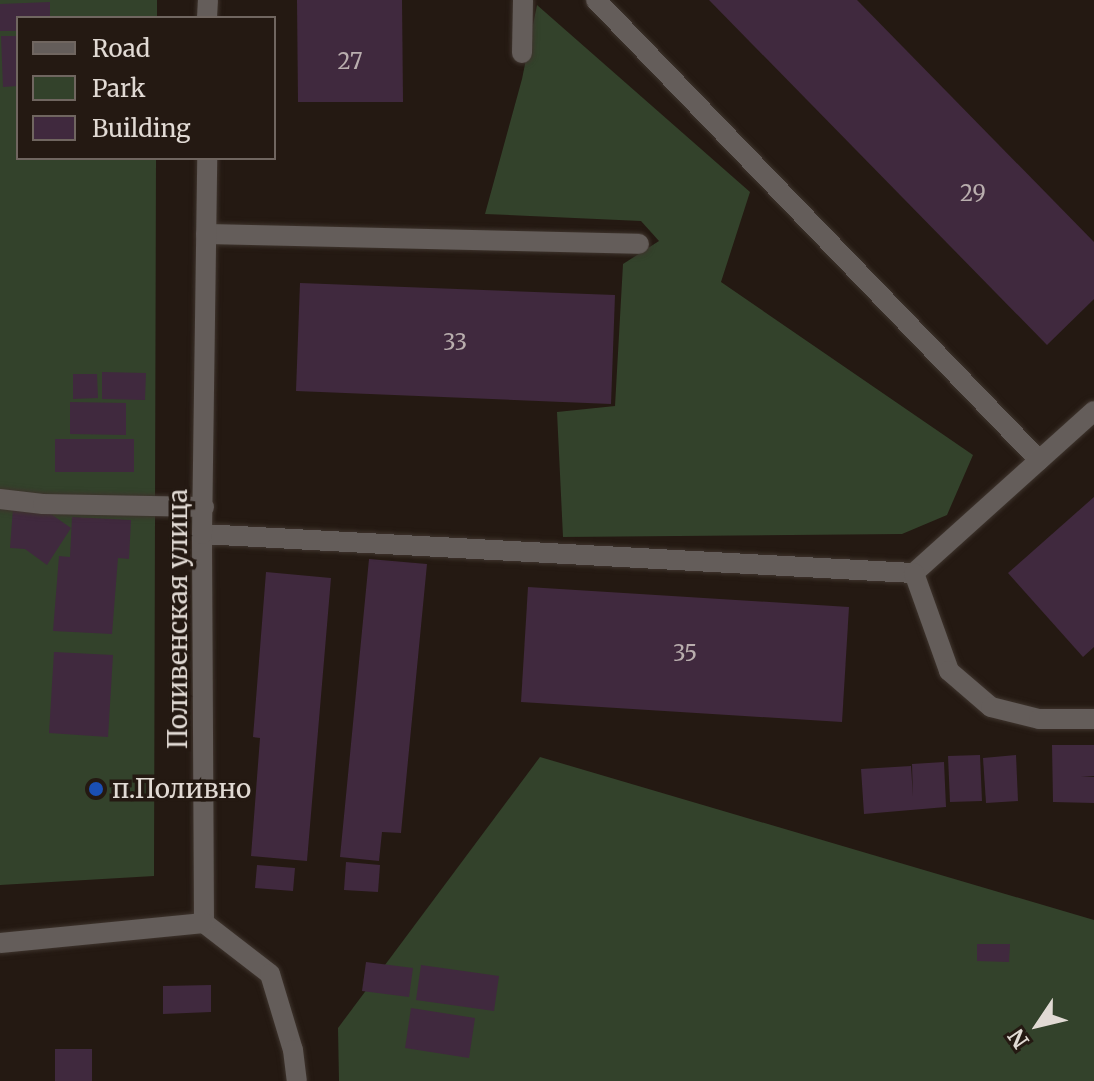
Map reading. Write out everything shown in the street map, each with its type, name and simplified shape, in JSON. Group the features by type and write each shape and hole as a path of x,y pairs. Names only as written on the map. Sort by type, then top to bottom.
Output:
{"street":[{"path":"522,53 523,0"},
{"path":"596,0 1039,460"},
{"name":"Поливенская улица","path":"204,923 202,534 207,160"},
{"path":"206,234 639,244"},
{"path":"202,534 914,573 1094,411"},
{"path":"0,499 43,504 204,507"},
{"path":"914,573 949,671 991,707 1039,719 1094,719"},
{"path":"0,943 204,923 270,974 293,1050 297,1081"}],"green space":[{"path":"0,0 157,0 157,16 16,16 16,160 156,160 154,876 0,885"},
{"path":"537,5 750,192 721,282 973,455 947,515 902,534 563,537 557,412 615,406 623,264 659,241 641,221 485,214 522,79"},
{"path":"540,757 1094,920 1094,1081 339,1081 338,1028"}],"building":[{"path":"297,0 402,0 403,102 298,102"},
{"path":"709,0 857,0 1094,242 1094,299 1047,345"},
{"path":"50,2 50,16 16,16 16,31 0,31 0,4"},
{"path":"1,36 16,36 16,86 3,87"},
{"path":"300,283 615,295 611,404 296,391"},
{"path":"102,372 146,373 145,400 102,399"},
{"path":"73,374 97,374 98,398 73,399"},
{"path":"70,402 126,403 126,435 70,434"},
{"path":"55,439 134,439 134,472 55,472"},
{"path":"1094,497 1094,647 1083,657 1008,573"},
{"path":"13,508 48,512 71,528 47,565 25,549 10,548"},
{"path":"72,517 131,520 129,559 118,558 112,634 53,631 59,556 70,557"},
{"path":"369,559 427,564 401,833 382,832 379,861 340,857"},
{"path":"266,572 331,578 307,861 251,856 260,738 253,737"},
{"path":"528,587 849,607 842,722 521,702"},
{"path":"54,652 113,655 108,737 49,733"},
{"path":"1052,745 1094,745 1094,776 1081,777 1094,777 1094,803 1053,802"},
{"path":"980,755 982,801 950,802 948,756"},
{"path":"1016,755 1018,801 986,803 983,758"},
{"path":"944,762 946,807 864,814 861,769 911,766 913,797 912,764"},
{"path":"346,862 380,865 378,892 344,890"},
{"path":"257,865 295,868 293,891 255,888"},
{"path":"977,944 1010,944 1009,962 977,961"},
{"path":"366,962 413,968 409,997 362,991"},
{"path":"421,965 499,976 494,1011 416,1000"},
{"path":"211,985 211,1012 163,1014 163,986"},
{"path":"411,1008 475,1018 469,1058 405,1048"},
{"path":"55,1049 92,1049 92,1081 55,1081"}],"place":[{"name":"п.Поливно","path":"96,789"}]}
